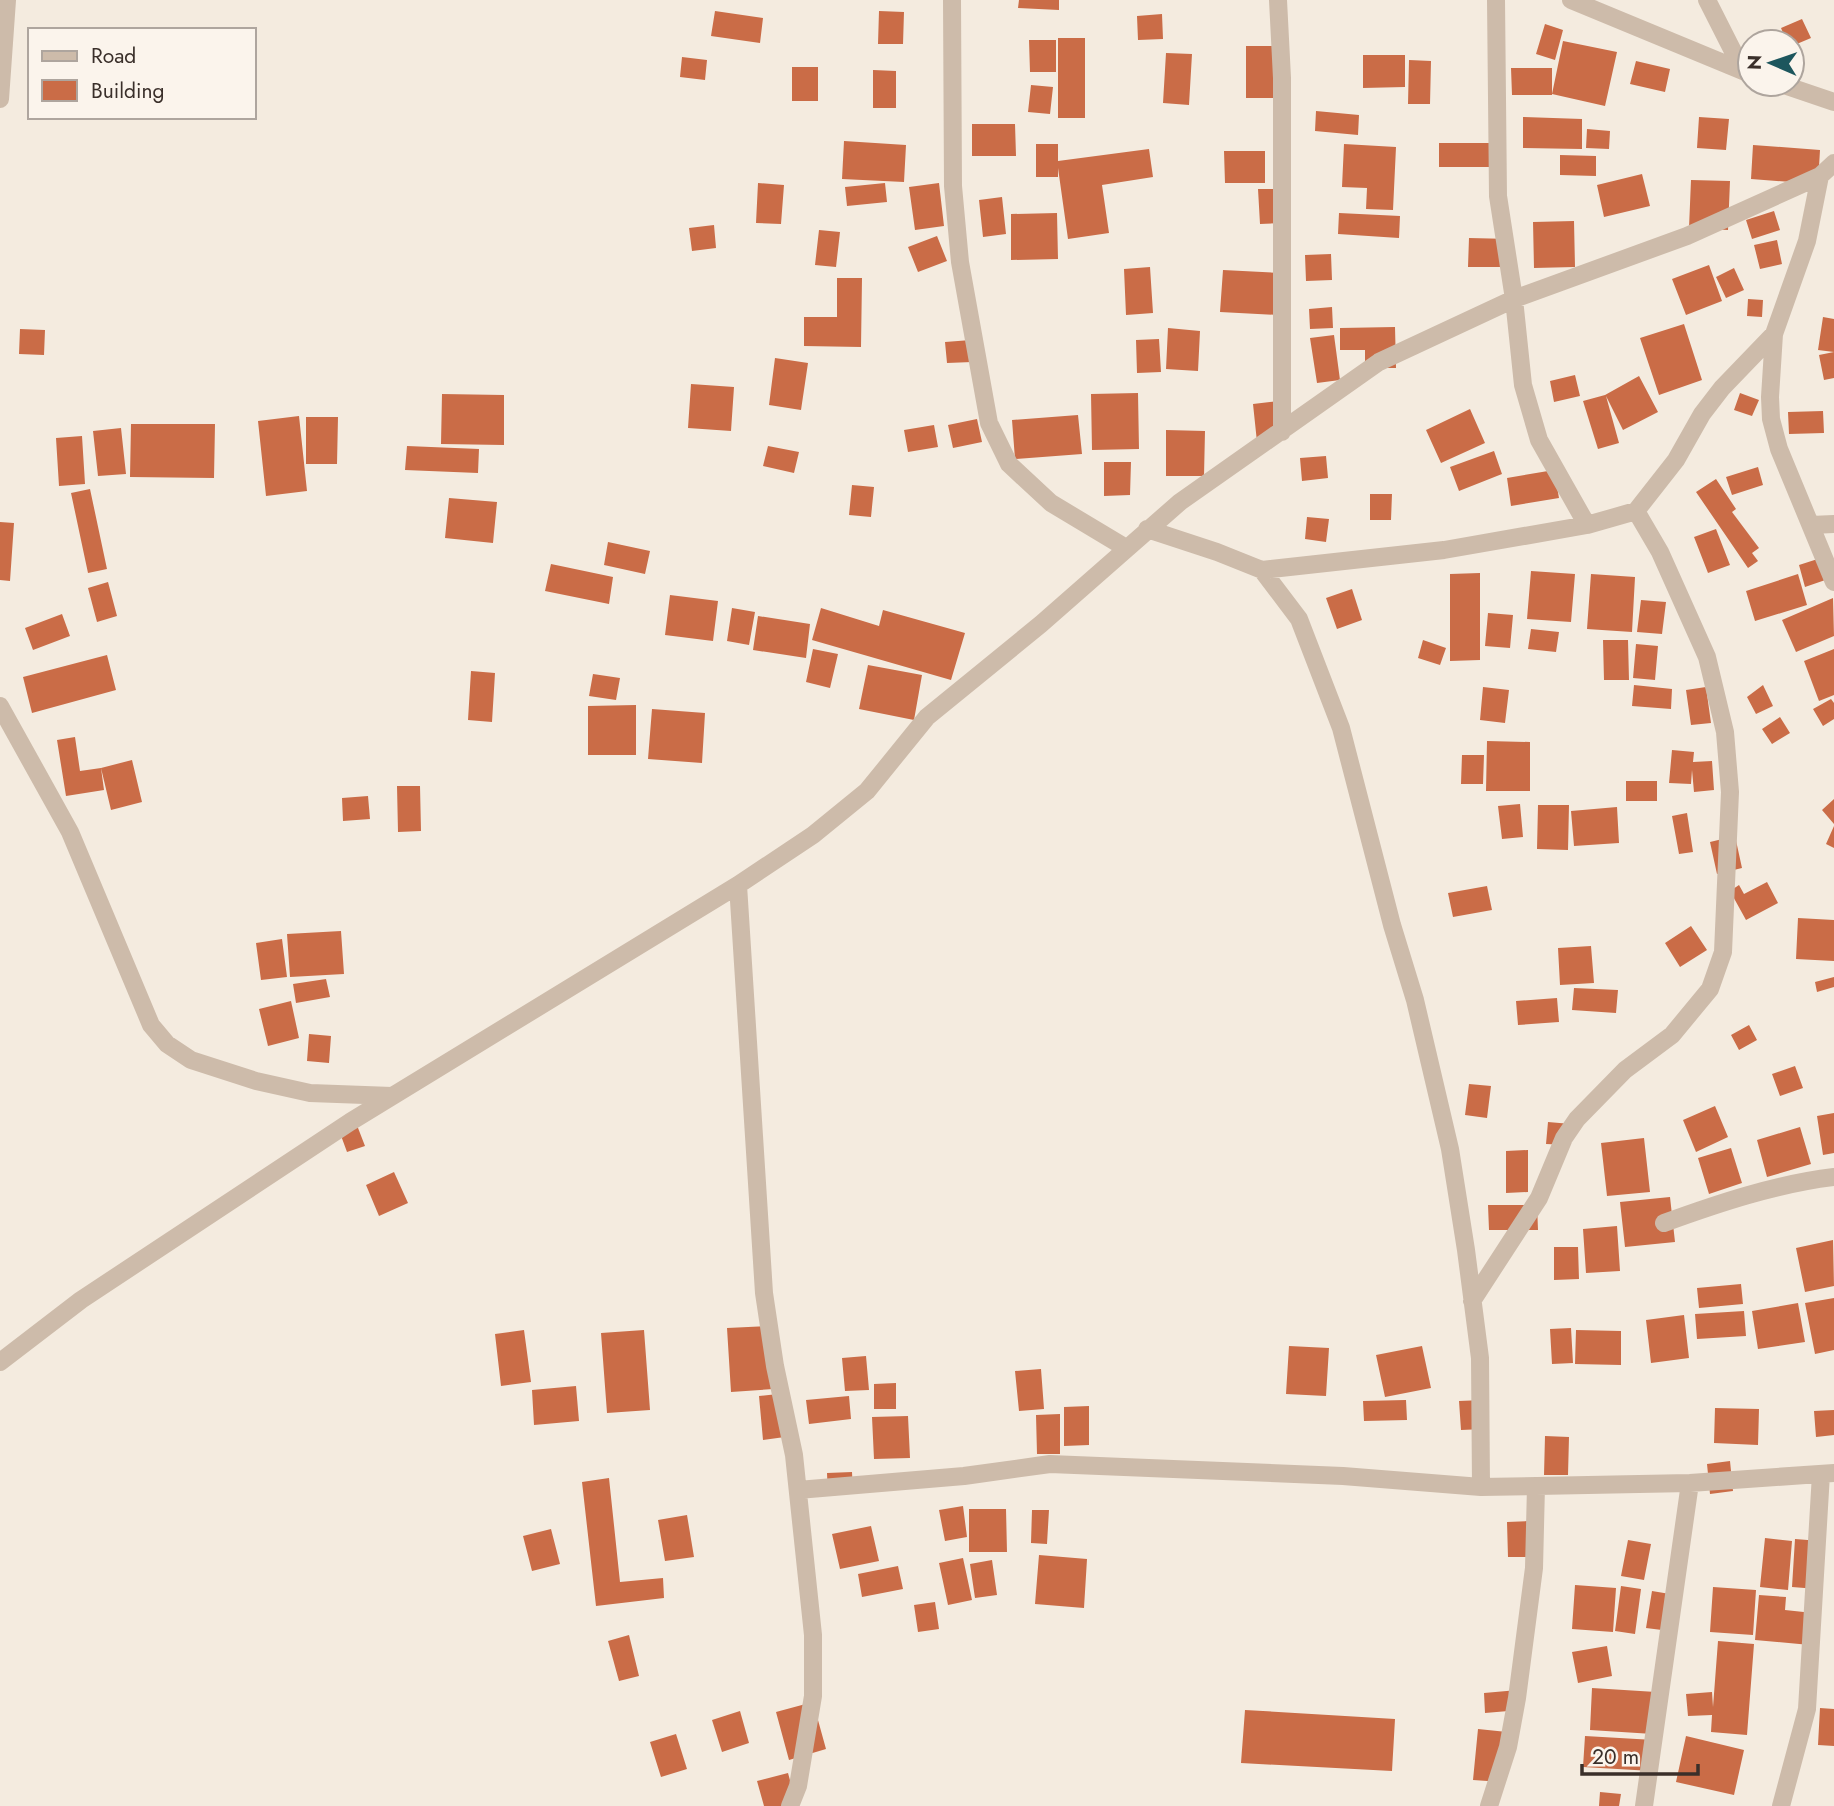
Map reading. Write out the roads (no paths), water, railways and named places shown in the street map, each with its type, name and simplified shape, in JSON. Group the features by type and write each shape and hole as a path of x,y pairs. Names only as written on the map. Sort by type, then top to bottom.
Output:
{"street":[{"path":"0,99 7,0"},
{"path":"952,0 953,186 960,262 989,423 1009,464 1051,503 1126,548"},
{"path":"1278,0 1282,78 1282,432"},
{"path":"1496,0 1498,196 1514,299 1523,385 1539,440 1587,525"},
{"path":"1571,0 1736,68"},
{"path":"1707,0 1736,54"},
{"path":"1806,92 1834,102"},
{"path":"0,1362 81,1300 350,1122 738,885 813,835 867,790 927,717 1041,624 1180,502 1379,362 1514,299 1687,236 1820,176 1834,163"},
{"path":"1820,176 1807,241 1774,334 1770,397 1771,419 1779,449 1834,582"},
{"path":"1147,530 1217,551 1262,570 1444,550 1587,525 1636,511 1676,460 1709,406 1774,334"},
{"path":"1472,1301 1539,1198 1564,1138 1577,1119 1625,1070 1672,1035 1710,989 1723,952 1730,792 1725,732 1707,657 1660,552 1636,511"},
{"path":"1811,525 1834,524"},
{"path":"1262,570 1299,619 1340,727 1392,925 1415,1000 1450,1149 1480,1358 1481,1487"},
{"path":"0,706 70,832 151,1025 167,1044 191,1060 256,1081 310,1093 393,1096"},
{"path":"738,885 764,1293 775,1366 794,1455 813,1635 813,1696 798,1786 790,1806"},
{"path":"1664,1223 1711,1206 1812,1180 1834,1177"},
{"path":"798,1490 964,1476 1050,1464 1343,1476 1481,1487 1690,1483 1827,1474 1807,1709 1781,1806"},
{"path":"1644,1806 1690,1483"},
{"path":"1489,1806 1508,1747 1517,1698 1534,1568 1536,1486"}]}
